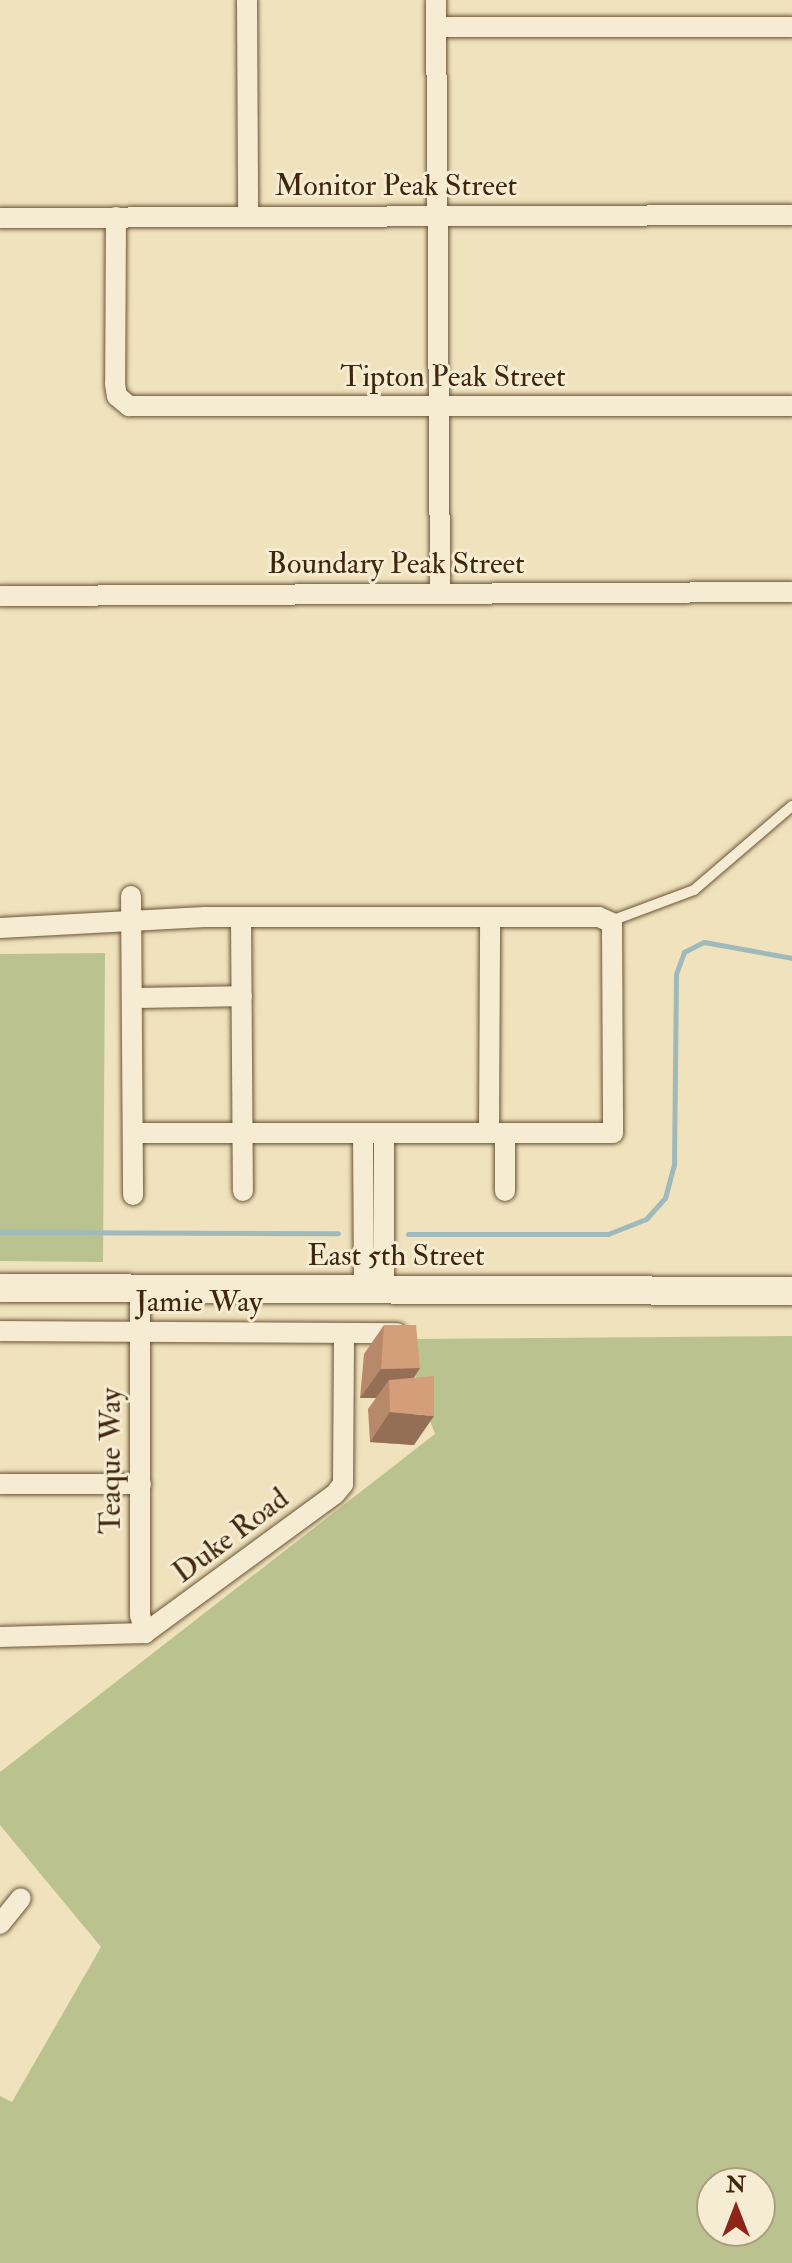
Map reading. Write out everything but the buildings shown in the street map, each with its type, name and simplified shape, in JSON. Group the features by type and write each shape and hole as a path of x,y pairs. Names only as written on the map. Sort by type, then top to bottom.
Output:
{"main road":[{"name":"East 5th Street","path":"0,1288 792,1291"}],"street":[{"path":"247,0 248,217"},
{"path":"436,0 440,594"},
{"path":"436,27 792,27"},
{"name":"Monitor Peak Street","path":"0,218 792,215"},
{"name":"Tipton Peak Street","path":"116,217 117,396 137,408 792,406"},
{"name":"Boundary Peak Street","path":"0,596 792,592"},
{"path":"131,896 133,1195"},
{"path":"241,917 243,1191"},
{"path":"0,928 241,917 490,917 611,921 613,1133 133,1133"},
{"path":"490,917 497,1133 505,1191"},
{"path":"132,998 242,996"},
{"path":"373,1133 374,1290"},
{"name":"Teaque Way","path":"140,1289 140,1615 145,1633"},
{"name":"Jamie Way","path":"0,1331 397,1333"},
{"name":"Duke Road","path":"0,1637 145,1633 166,1623 343,1484 344,1333"},
{"path":"0,1484 141,1484"},
{"path":"0,1924 21,1898"}],"lane":[{"path":"611,921 694,890 792,806"}],"green space":[{"path":"105,953 103,1262 0,1261 0,954"},
{"path":"792,1336 792,2263 0,2263 0,2096 12,2102 101,1947 0,1825 0,1772 435,1434 418,1389 408,1339"}],"waterway":[{"path":"408,1234 608,1234 646,1219 665,1198 674,1165 676,974 684,952 704,942 792,958"},
{"path":"0,1232 338,1233"}]}
